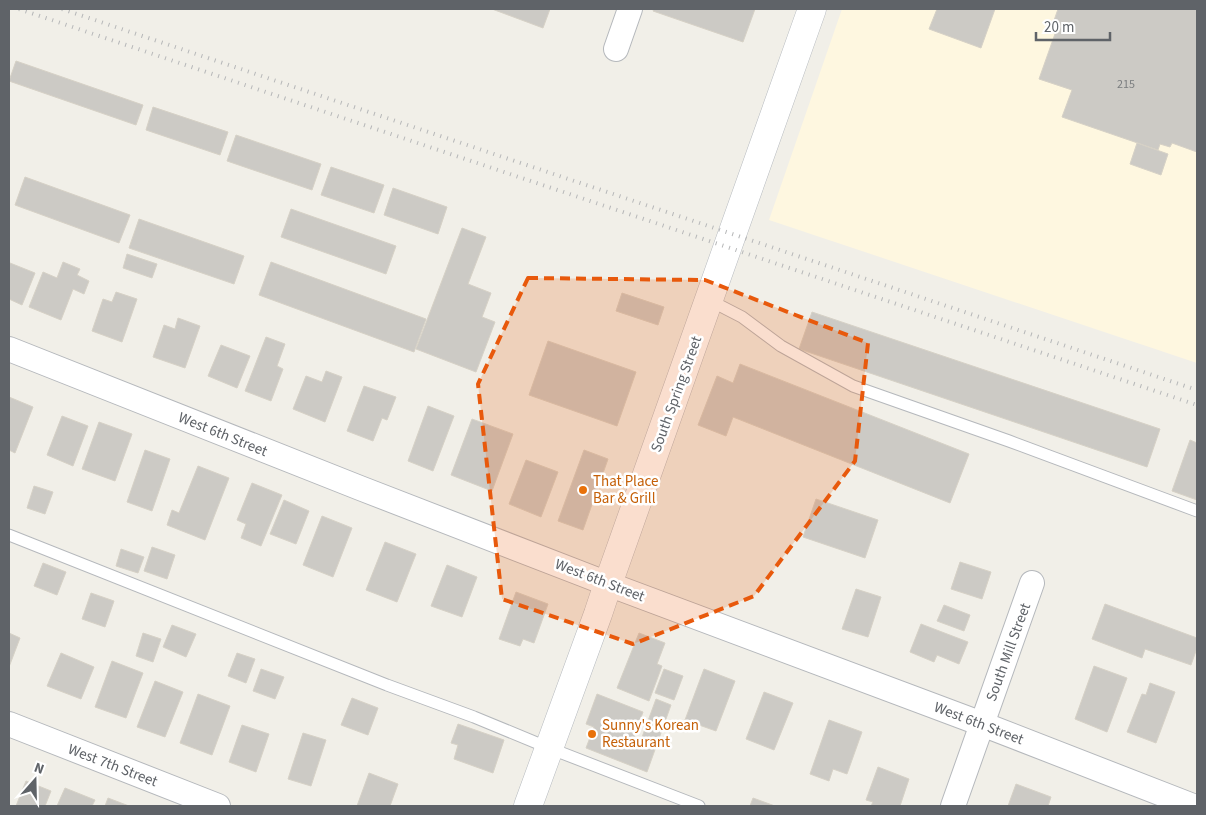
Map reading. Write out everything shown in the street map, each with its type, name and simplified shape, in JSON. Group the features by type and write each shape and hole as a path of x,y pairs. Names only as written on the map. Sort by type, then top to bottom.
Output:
{"street":[{"path":"616,49 630,9"},
{"name":"South Spring Street","path":"528,806 812,9"},
{"name":"West 6th Street","path":"9,350 608,584 982,724 1193,806"},
{"name":"South Mill Street","path":"953,806 1032,584"},
{"name":"West 7th Street","path":"9,724 218,806"}],"lane":[{"path":"709,300 742,317 781,346 853,386 1009,441 1197,512"},
{"path":"9,535 699,806"}],"highlighted area":[{"path":"528,278 705,280 868,343 855,461 754,596 633,644 502,599 478,384"}],"shaded area":[{"path":"842,9 1197,9 1197,363 769,220"}],"building":[{"path":"492,9 550,9 543,28"},
{"path":"654,9 755,9 743,42 653,11"},
{"path":"937,9 995,9 981,48 929,29"},
{"path":"1058,9 1197,9 1197,152 1172,143 1170,147 1160,144 1158,150 1062,117 1072,90 1039,79 1056,31 1051,29"},
{"path":"16,61 143,105 136,125 9,81"},
{"path":"153,107 228,132 220,155 146,130"},
{"path":"236,135 321,164 312,190 227,161"},
{"path":"1137,143 1168,154 1161,175 1130,164"},
{"path":"331,167 384,185 374,213 321,195"},
{"path":"25,177 130,215 119,243 15,205"},
{"path":"393,188 447,207 438,234 384,215"},
{"path":"291,209 396,246 386,274 281,237"},
{"path":"139,219 244,256 234,284 129,248"},
{"path":"462,228 486,237 468,284 491,293 482,317 495,322 476,372 416,349"},
{"path":"127,254 157,264 152,278 123,268"},
{"path":"63,262 80,269 77,275 89,281 84,294 73,289 61,320 29,307 43,272 57,278"},
{"path":"271,262 426,319 414,352 259,295"},
{"path":"10,263 35,273 22,305 9,299"},
{"path":"116,292 137,299 122,342 92,331 103,299 112,302"},
{"path":"622,293 664,307 658,325 616,311"},
{"path":"812,312 1160,429 1147,467 799,349"},
{"path":"178,318 200,326 185,368 153,357 164,325 175,329"},
{"path":"266,337 285,344 277,366 283,369 271,401 245,391"},
{"path":"548,341 636,372 617,426 529,395"},
{"path":"221,345 250,356 237,388 208,376"},
{"path":"740,364 969,454 950,503 733,417 726,436 698,425 717,376 733,383"},
{"path":"326,371 342,377 325,422 293,409 306,376 322,382"},
{"path":"364,386 396,397 387,420 382,418 373,441 347,431"},
{"path":"9,397 33,407 15,453 9,450"},
{"path":"428,406 454,416 433,471 408,461"},
{"path":"62,416 88,426 73,466 47,455"},
{"path":"472,419 513,434 492,491 451,475"},
{"path":"99,422 132,434 115,481 82,469"},
{"path":"1190,440 1197,443 1197,500 1172,491"},
{"path":"145,450 170,459 152,511 127,502"},
{"name":"That Place Bar & Grill","path":"584,450 608,459 583,530 558,521"},
{"path":"526,460 558,472 541,517 509,504"},
{"path":"198,466 229,478 205,540 167,525 172,510 179,513"},
{"path":"252,483 282,495 261,546 241,538 246,524 237,520"},
{"path":"34,486 53,492 45,514 27,508"},
{"path":"816,499 878,520 865,558 803,537"},
{"path":"284,500 309,511 296,544 270,534"},
{"path":"322,516 352,528 333,577 303,565"},
{"path":"385,542 416,554 397,602 366,590"},
{"path":"152,547 175,555 167,579 144,571"},
{"path":"121,549 144,557 138,573 116,566"},
{"path":"960,562 991,572 982,599 951,589"},
{"path":"43,563 66,572 57,595 34,586"},
{"path":"447,565 477,577 462,617 431,606"},
{"path":"856,589 881,597 868,637 842,629"},
{"path":"516,592 548,604 534,643 523,639 520,646 499,639"},
{"path":"91,593 114,601 105,627 82,619"},
{"path":"1105,604 1197,638 1197,648 1191,665 1145,649 1142,658 1092,639"},
{"path":"944,605 970,615 964,631 937,621"},
{"path":"921,624 968,642 959,664 937,655 934,662 910,652"},
{"path":"172,625 196,634 186,657 163,647"},
{"path":"9,633 20,638 9,667"},
{"path":"143,633 161,639 153,662 136,656"},
{"path":"639,633 665,643 657,664 662,666 649,701 617,688"},
{"path":"61,653 94,667 81,699 47,686"},
{"path":"237,653 255,659 246,683 228,676"},
{"path":"112,661 143,673 126,718 95,707"},
{"path":"1094,666 1127,678 1107,732 1075,719"},
{"path":"261,669 284,677 275,699 253,691"},
{"path":"664,669 683,676 674,700 655,693"},
{"path":"704,669 735,681 716,731 685,720"},
{"path":"155,681 183,692 165,737 137,727"},
{"path":"1150,683 1175,692 1156,743 1127,732 1142,694 1146,695"},
{"path":"764,692 793,703 774,750 746,739"},
{"path":"198,694 230,706 212,755 180,743"},
{"path":"597,694 643,712 634,737 641,740 656,699 671,705 647,772 586,748 594,727 586,724"},
{"path":"352,698 378,708 368,735 341,725"},
{"path":"829,720 862,732 847,774 833,769 829,781 810,774"},
{"path":"458,724 504,740 493,773 454,759 458,745 451,743"},
{"path":"242,725 269,734 256,772 229,762"},
{"path":"303,733 326,740 311,786 288,779"},
{"path":"878,767 909,779 900,806 871,806 873,802 866,800"},
{"path":"369,773 398,784 390,806 357,806"},
{"path":"26,781 51,791 45,806 16,806"},
{"path":"1016,784 1051,797 1048,806 1008,806"},
{"path":"65,788 95,800 92,806 57,806"},
{"path":"108,798 129,806 105,806"},
{"path":"753,798 775,806 750,806"}],"railway":[{"path":"19,9 1197,405"},
{"path":"62,9 1197,390"}],"place":[{"name":"That Place Bar & Grill","path":"583,490"},
{"name":"Sunny's Korean Restaurant","path":"592,734"}]}
